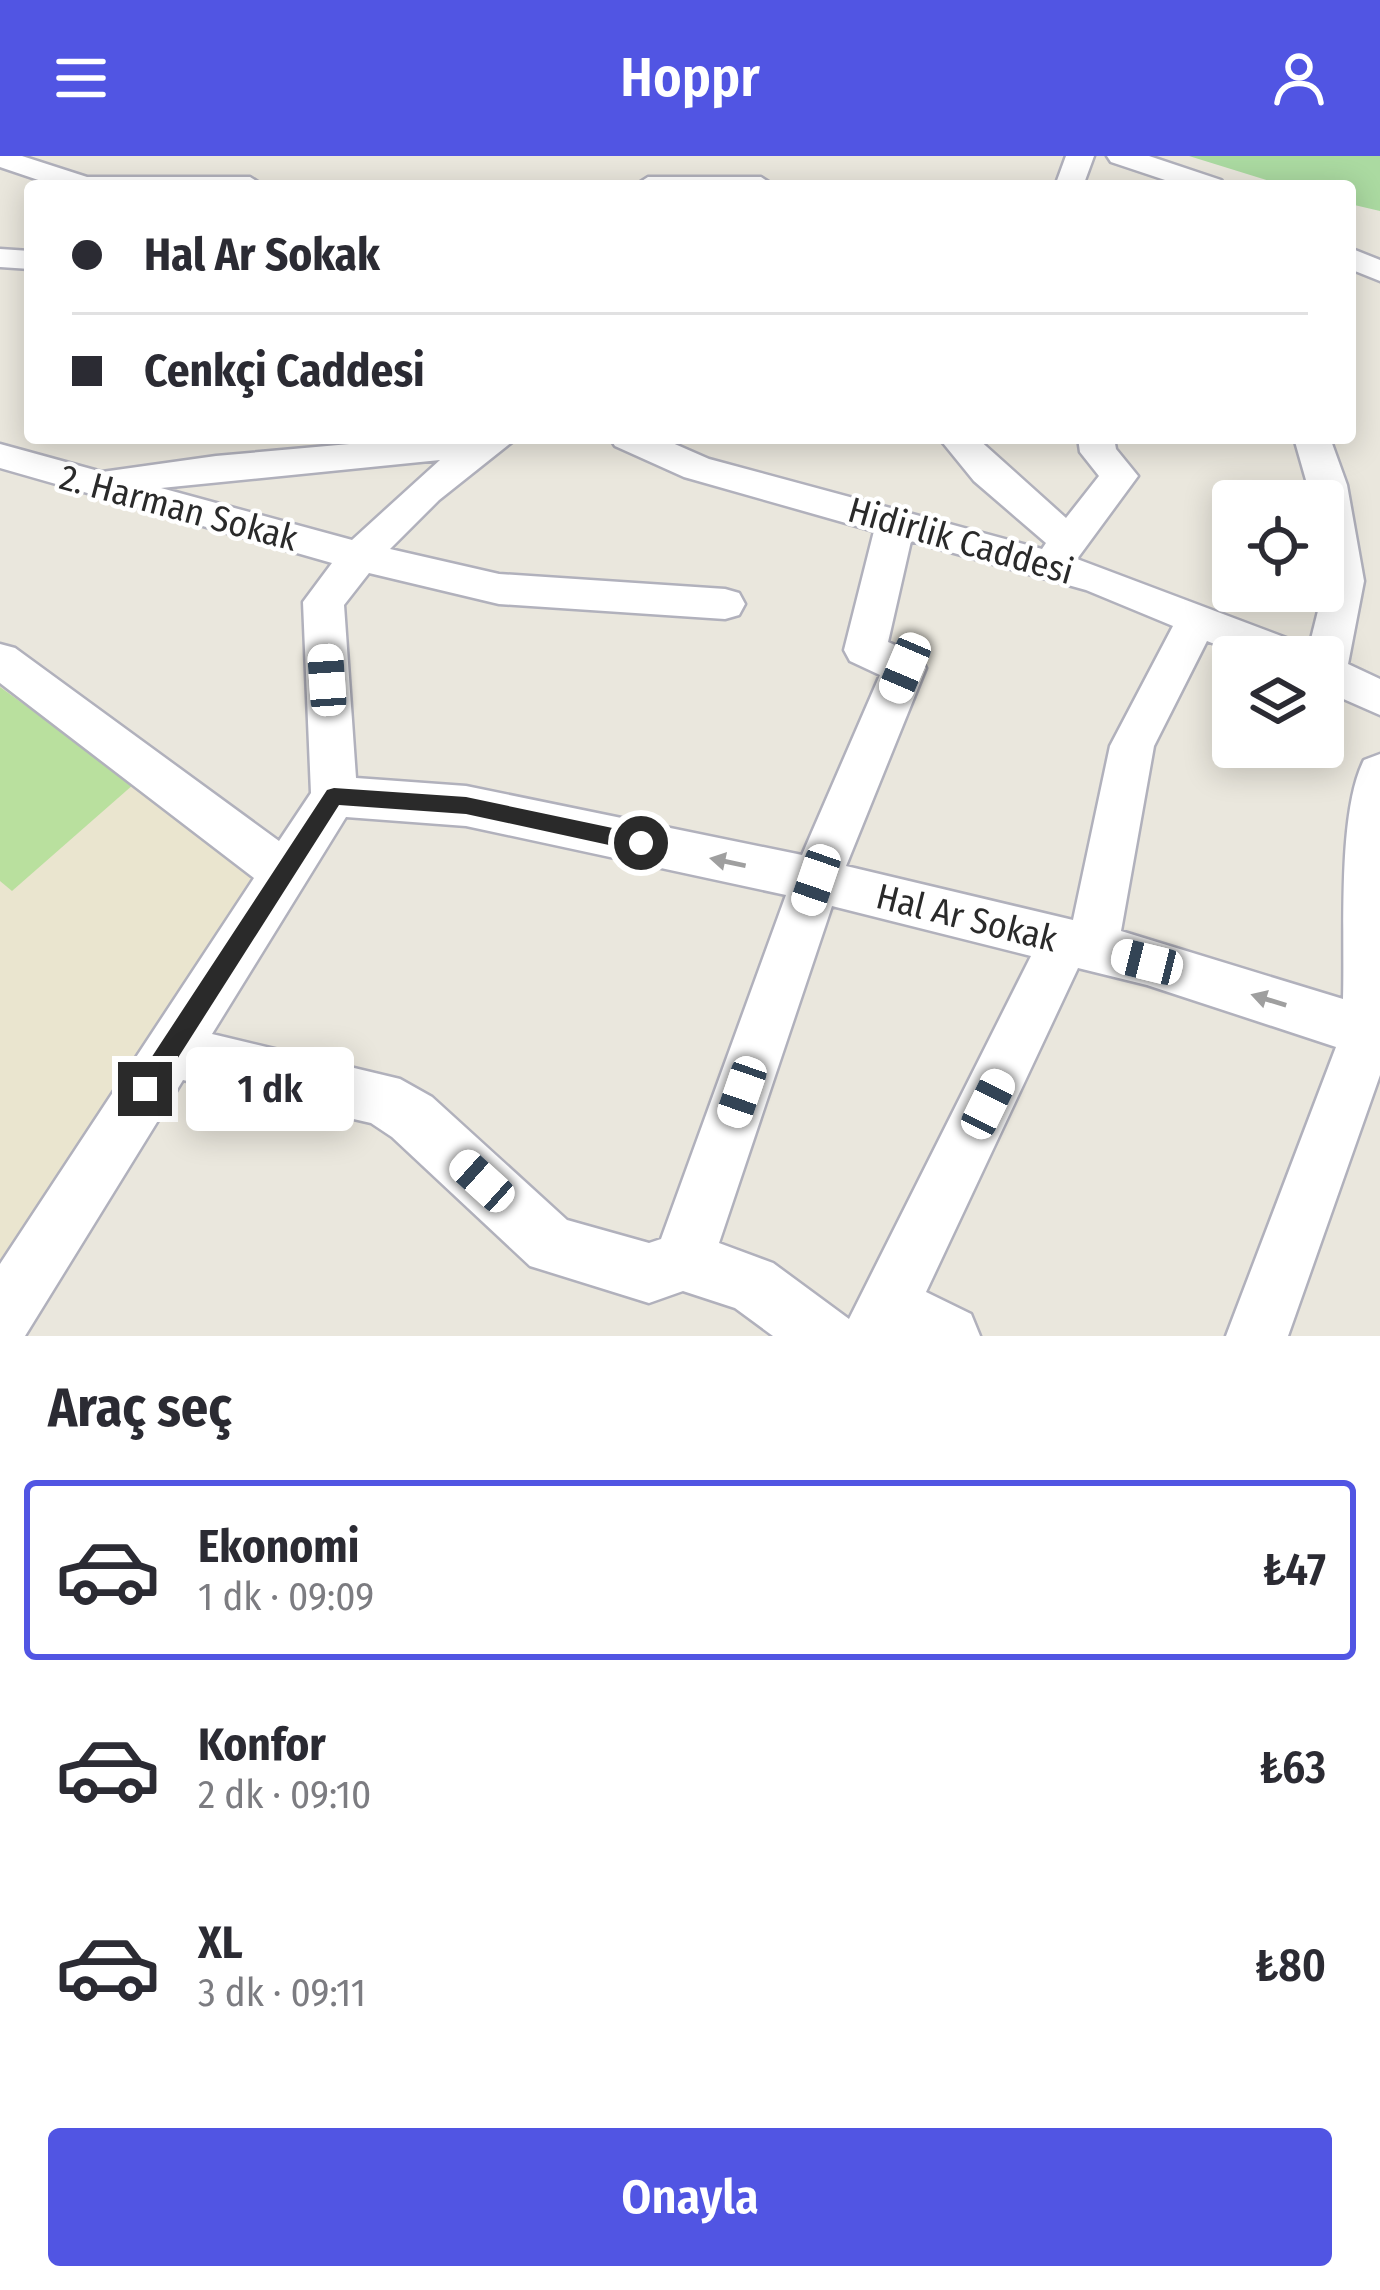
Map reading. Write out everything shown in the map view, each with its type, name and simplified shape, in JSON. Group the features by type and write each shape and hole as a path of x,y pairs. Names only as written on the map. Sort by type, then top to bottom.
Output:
{"street":[{"path":"1120,156 1193,180"},
{"path":"0,158 66,180"},
{"path":"94,484 463,444"},
{"path":"0,1319 334,796 323,602 358,556 461,460 489,444"},
{"name":"Hidirlik Caddesi","path":"642,444 697,468 896,520 1060,554 1237,636"},
{"path":"962,444 1060,554 1119,476 1098,452 1097,444"},
{"path":"1314,444 1362,586 1331,636"},
{"name":"2. Harman Sokak","path":"0,456 358,556 500,589 725,604"},
{"path":"683,1261 816,880 905,668 865,650 896,520"},
{"path":"949,1336 882,1321 1079,945 1132,746 1197,620"},
{"path":"0,660 283,872"},
{"name":"Hidirlik Caddesi","path":"1344,681 1380,698"},
{"path":"1257,1336 1375,1033 1372,836 1380,773"},
{"name":"Hal Ar Sokak","path":"334,796 466,806 816,880 1079,945 1375,1033"},
{"path":"169,1051 381,1098 412,1117 551,1245 649,1273 683,1261 752,1284 825,1336"}],"shaded area":[{"path":"0,682 275,873 0,1290"}],"green space":[{"path":"1189,156 1380,156 1380,211 1356,205 1356,180 1267,180"},
{"path":"0,687 134,784 12,891 0,881"}],"route":[{"path":"145,1089 334,796 466,806 641,843"}]}
